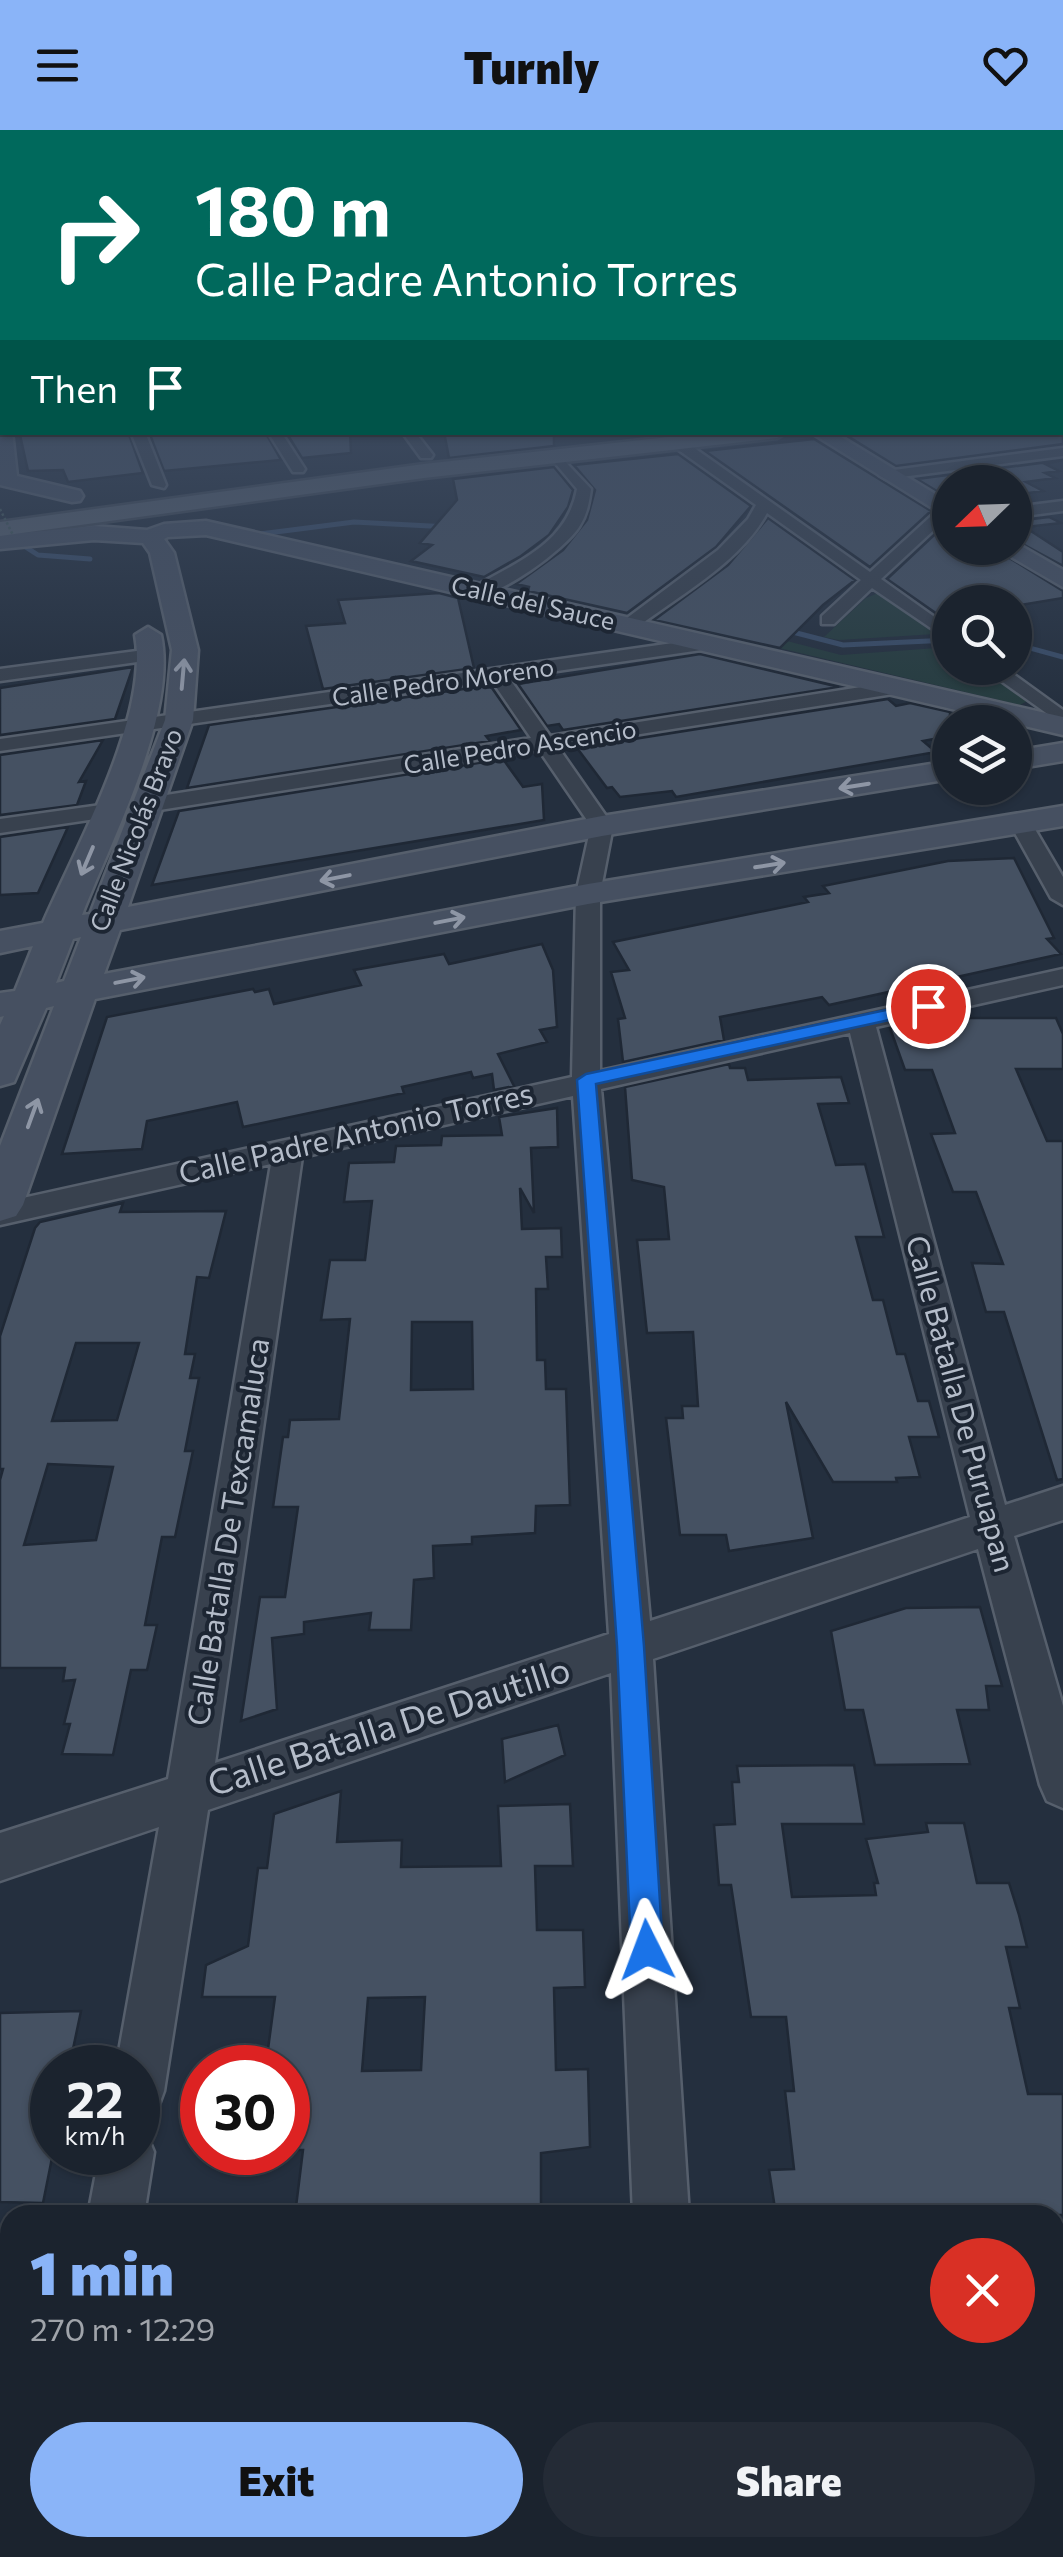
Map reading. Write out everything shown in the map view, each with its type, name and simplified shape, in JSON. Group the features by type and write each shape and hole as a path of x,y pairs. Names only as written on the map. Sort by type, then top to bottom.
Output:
{"main road":[{"path":"41,488 72,496"},
{"path":"0,508 133,488"},
{"path":"4,535 335,488"},
{"path":"909,488 932,502"},
{"name":"Calle del Sauce","path":"4,535 94,533 150,537 164,531 206,528 893,688 1063,723"},
{"name":"Calle Nicolás Bravo","path":"0,1074 16,1002 58,932 142,725 152,655 134,556 150,537 162,553 185,650 179,720 0,1204"},
{"path":"1032,562 1063,580"},
{"path":"1032,757 1063,752"},
{"path":"0,942 602,826 932,773"},
{"path":"16,1002 588,894 1063,816"}],"street":[{"path":"480,590 557,543 584,510 583,488"},
{"path":"739,488 932,624"},
{"path":"629,625 742,540 758,522 763,506"},
{"path":"1032,510 1063,506"},
{"path":"828,620 932,526"},
{"name":"Calle Pedro Moreno","path":"0,745 708,644"},
{"path":"0,675 152,655"},
{"path":"497,674 602,826 588,894 586,1080 631,1646 660,2205"},
{"path":"1015,685 1063,723"},
{"name":"Calle Pedro Ascencio","path":"147,805 893,688"},
{"path":"0,826 108,811"},
{"path":"1021,824 1063,898"},
{"name":"Calle Padre Antonio Torres","path":"0,1214 1063,976"},
{"name":"Calle Batalla De Puruapan","path":"861,1021 1063,1785"},
{"name":"Calle Batalla De Texcamaluca","path":"146,2045 288,1151"},
{"name":"Calle Batalla De Dautillo","path":"0,1857 1063,1503"},
{"path":"118,2205 123,2175"}],"path":[{"path":"0,508 4,535"}],"green space":[{"path":"878,593 932,634 839,640 824,637 866,598"},
{"path":"787,641 841,655 932,648 932,684 779,648"},
{"path":"935,685 1008,685 1029,700 1020,705"}],"building":[{"path":"455,488 573,490 568,507 549,535 484,577 411,561 432,545 420,543 457,500"},
{"path":"726,488 751,506 716,547 627,613 528,591 529,587 516,584 563,550 587,520 595,490"},
{"path":"758,488 894,488 931,511 870,567"},
{"path":"1049,517 1061,523 1032,526 1032,519"},
{"path":"768,518 855,580 780,648 654,620 728,565"},
{"path":"1032,532 1063,552 1063,566 1032,549"},
{"path":"932,537 932,565 1021,565 1063,591 1063,598 1032,603 1032,585 932,585 932,610 887,579"},
{"path":"439,593 458,598 474,668 323,689 306,626 345,623 338,600"},
{"path":"700,654 839,687 563,730 559,724 547,726 518,684"},
{"path":"133,667 115,719 0,735 0,688"},
{"path":"492,688 521,730 486,736 490,741 187,788 209,725"},
{"path":"888,699 896,706 910,703 932,708 932,739 923,741 932,753 676,797 672,791 620,797 612,787 607,788 577,748"},
{"path":"103,740 79,782 86,781 77,805 0,815 0,755"},
{"path":"503,759 523,787 542,784 544,820 152,885 179,811"},
{"path":"68,827 38,893 0,895 0,837"},
{"path":"1014,858 1054,938 1047,939 1061,954 829,1005 822,997 720,1017 724,1040 623,1062 618,1019 625,1018 611,972 629,970 613,942 808,902 804,897 829,893 823,886 948,861"},
{"path":"542,944 553,970 557,1027 540,1030 547,1042 498,1054 514,1086 494,1090 492,1074 473,1078 471,1072 402,1087 404,1093 243,1127 237,1102 147,1121 142,1149 62,1154 107,1017 253,989 269,989 274,1004 361,985 354,970 444,954 449,964"},
{"path":"935,1018 1056,1018 1063,1034 1063,1069 1016,1069 1047,1141 1063,1141 1063,1479 1057,1480 1004,1312 986,1312 972,1263 1003,1264 976,1192 953,1192 931,1134 955,1133 932,1070 905,1070 890,1028"},
{"path":"729,1064 730,1068 745,1068 748,1080 841,1077 849,1103 818,1104 836,1165 865,1164 884,1237 856,1237 873,1300 883,1300 897,1354 905,1354 918,1401 929,1401 939,1437 909,1437 920,1477 896,1478 897,1482 833,1482 786,1402 813,1538 729,1551 726,1535 680,1535 666,1418 683,1418 682,1406 698,1406 693,1332 647,1333 637,1240 669,1239 664,1187 632,1180 625,1087"},
{"path":"557,1108 558,1147 531,1148 534,1213 520,1188 522,1229 561,1228 562,1257 546,1257 548,1289 536,1289 537,1360 545,1360 546,1389 566,1389 570,1505 536,1506 535,1533 472,1537 472,1544 433,1546 434,1578 414,1580 411,1630 369,1630 371,1613 304,1622 304,1634 272,1638 277,1709 241,1721 260,1597 285,1597 298,1507 273,1507 283,1437 288,1437 290,1420 339,1419 350,1319 321,1320 330,1260 365,1260 372,1201 344,1202 349,1163 394,1162 396,1146 441,1145 442,1136 502,1135 499,1117","holes":["412,1322 472,1322 473,1389 411,1390"]},
{"path":"123,1203 120,1212 226,1211 209,1278 197,1277 185,1354 195,1354 190,1378 199,1378 185,1451 193,1451 175,1537 162,1537 145,1625 157,1625 147,1670 131,1670 113,1755 62,1754 70,1724 64,1724 75,1680 63,1681 65,1668 0,1668 0,1336 40,1222","holes":["76,1343 139,1343 117,1420 52,1421","48,1464 113,1467 96,1540 24,1545"]},
{"path":"980,1607 1002,1686 986,1686 989,1710 957,1710 970,1764 875,1765 863,1710 845,1710 831,1631 906,1608"},
{"path":"558,1725 565,1755 505,1782 502,1739"},
{"path":"854,1765 864,1824 782,1824 792,1897 876,1895 874,1883 878,1883 866,1839 928,1832 926,1823 964,1823 977,1883 1009,1883 1027,1947 1006,1947 1020,2008 1009,2008 1028,2094 1063,2094 1063,2205 774,2205 769,2170 794,2169 785,2091 794,2091 786,2017 751,2017 731,1885 719,1885 714,1825 735,1824 732,1782 739,1782 737,1766"},
{"path":"341,1791 337,1842 402,1840 401,1867 501,1866 498,1806 570,1804 573,1866 535,1866 537,1930 583,1930 585,1987 554,1988 556,2070 588,2069 590,2147 541,2153 541,2205 296,2205 300,2175 310,2175 310,2045 269,2045 275,1997 202,1997 206,1965 248,1946 258,1868 267,1868 274,1814","holes":["425,1997 421,2070 362,2071 368,1998"]},
{"path":"81,2011 74,2045 30,2045 30,2175 49,2175 43,2203 0,2202 0,2013"}],"waterway":[{"path":"260,534 354,522 449,527"},
{"path":"24,546 38,555 90,559"},
{"path":"781,629 843,645 932,641"},
{"path":"1032,649 1063,657"}],"route":[{"path":"647,1950 631,1646 586,1080 928,1006"}]}
